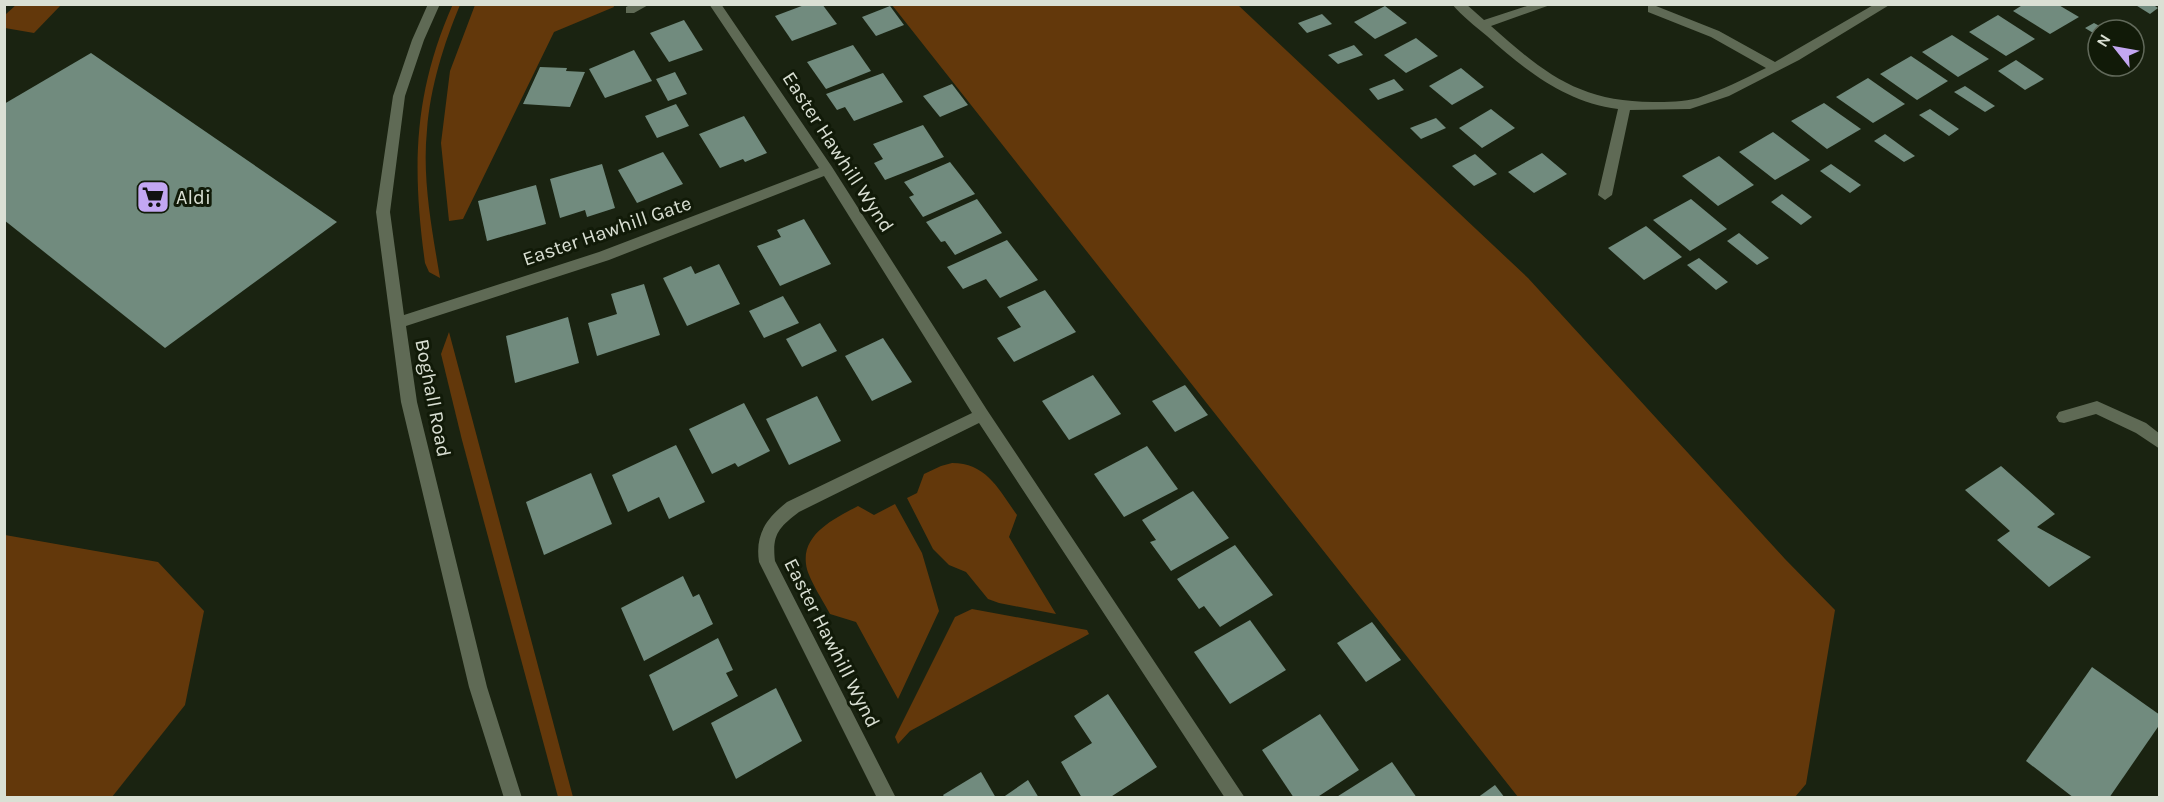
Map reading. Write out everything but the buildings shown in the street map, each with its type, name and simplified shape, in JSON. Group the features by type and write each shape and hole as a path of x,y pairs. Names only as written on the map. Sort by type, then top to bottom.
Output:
{"street":[{"name":"Boghall Road","path":"434,4 418,40 399,96 383,212 409,402 475,676 513,798"},
{"path":"630,10 644,4"},
{"name":"Easter Hawhill Wynd","path":"715,4 827,170 982,416 1236,798"},
{"path":"1458,4 1516,54 1556,82 1596,101 1644,106 1698,103 1774,67 1885,4"},
{"path":"1482,25 1547,4"},
{"path":"1652,9 1685,19 1731,41 1774,67"},
{"path":"1605,195 1625,104"},
{"name":"Easter Hawhill Gate","path":"397,322 604,256 827,170"},
{"path":"2064,417 2097,407 2141,428 2160,443"},
{"name":"Easter Hawhill Wynd","path":"887,798 767,562 764,547 767,532 778,518 793,507 982,416"}],"shaded area":[{"path":"17,4 61,5 34,33 5,28 5,15"},
{"path":"453,4 460,5 443,50 435,82 426,148 429,204 440,278 429,272 425,263 418,195 419,132 430,69"},
{"path":"613,4 614,7 554,32 463,219 449,221 441,143 450,71 475,5"},
{"path":"892,5 1238,5 1528,278 1785,559 1835,610 1806,784 1795,797 1518,797"},
{"path":"449,332 573,797 558,797 462,440 441,354"},
{"path":"952,463 964,464 983,473 1004,496 1017,515 1009,537 1056,614 988,599 966,572 949,565 933,549 907,498 917,493 924,474"},
{"path":"895,504 922,553 939,611 898,699 856,622 830,614 812,582 806,564 809,544 815,535 831,521 858,506 874,515"},
{"path":"5,535 158,562 204,611 185,705 112,797 5,797"},
{"path":"972,609 1087,630 1089,634 910,731 898,744 895,737 955,617"}],"place":[{"name":"Aldi","path":"153,197"}]}
